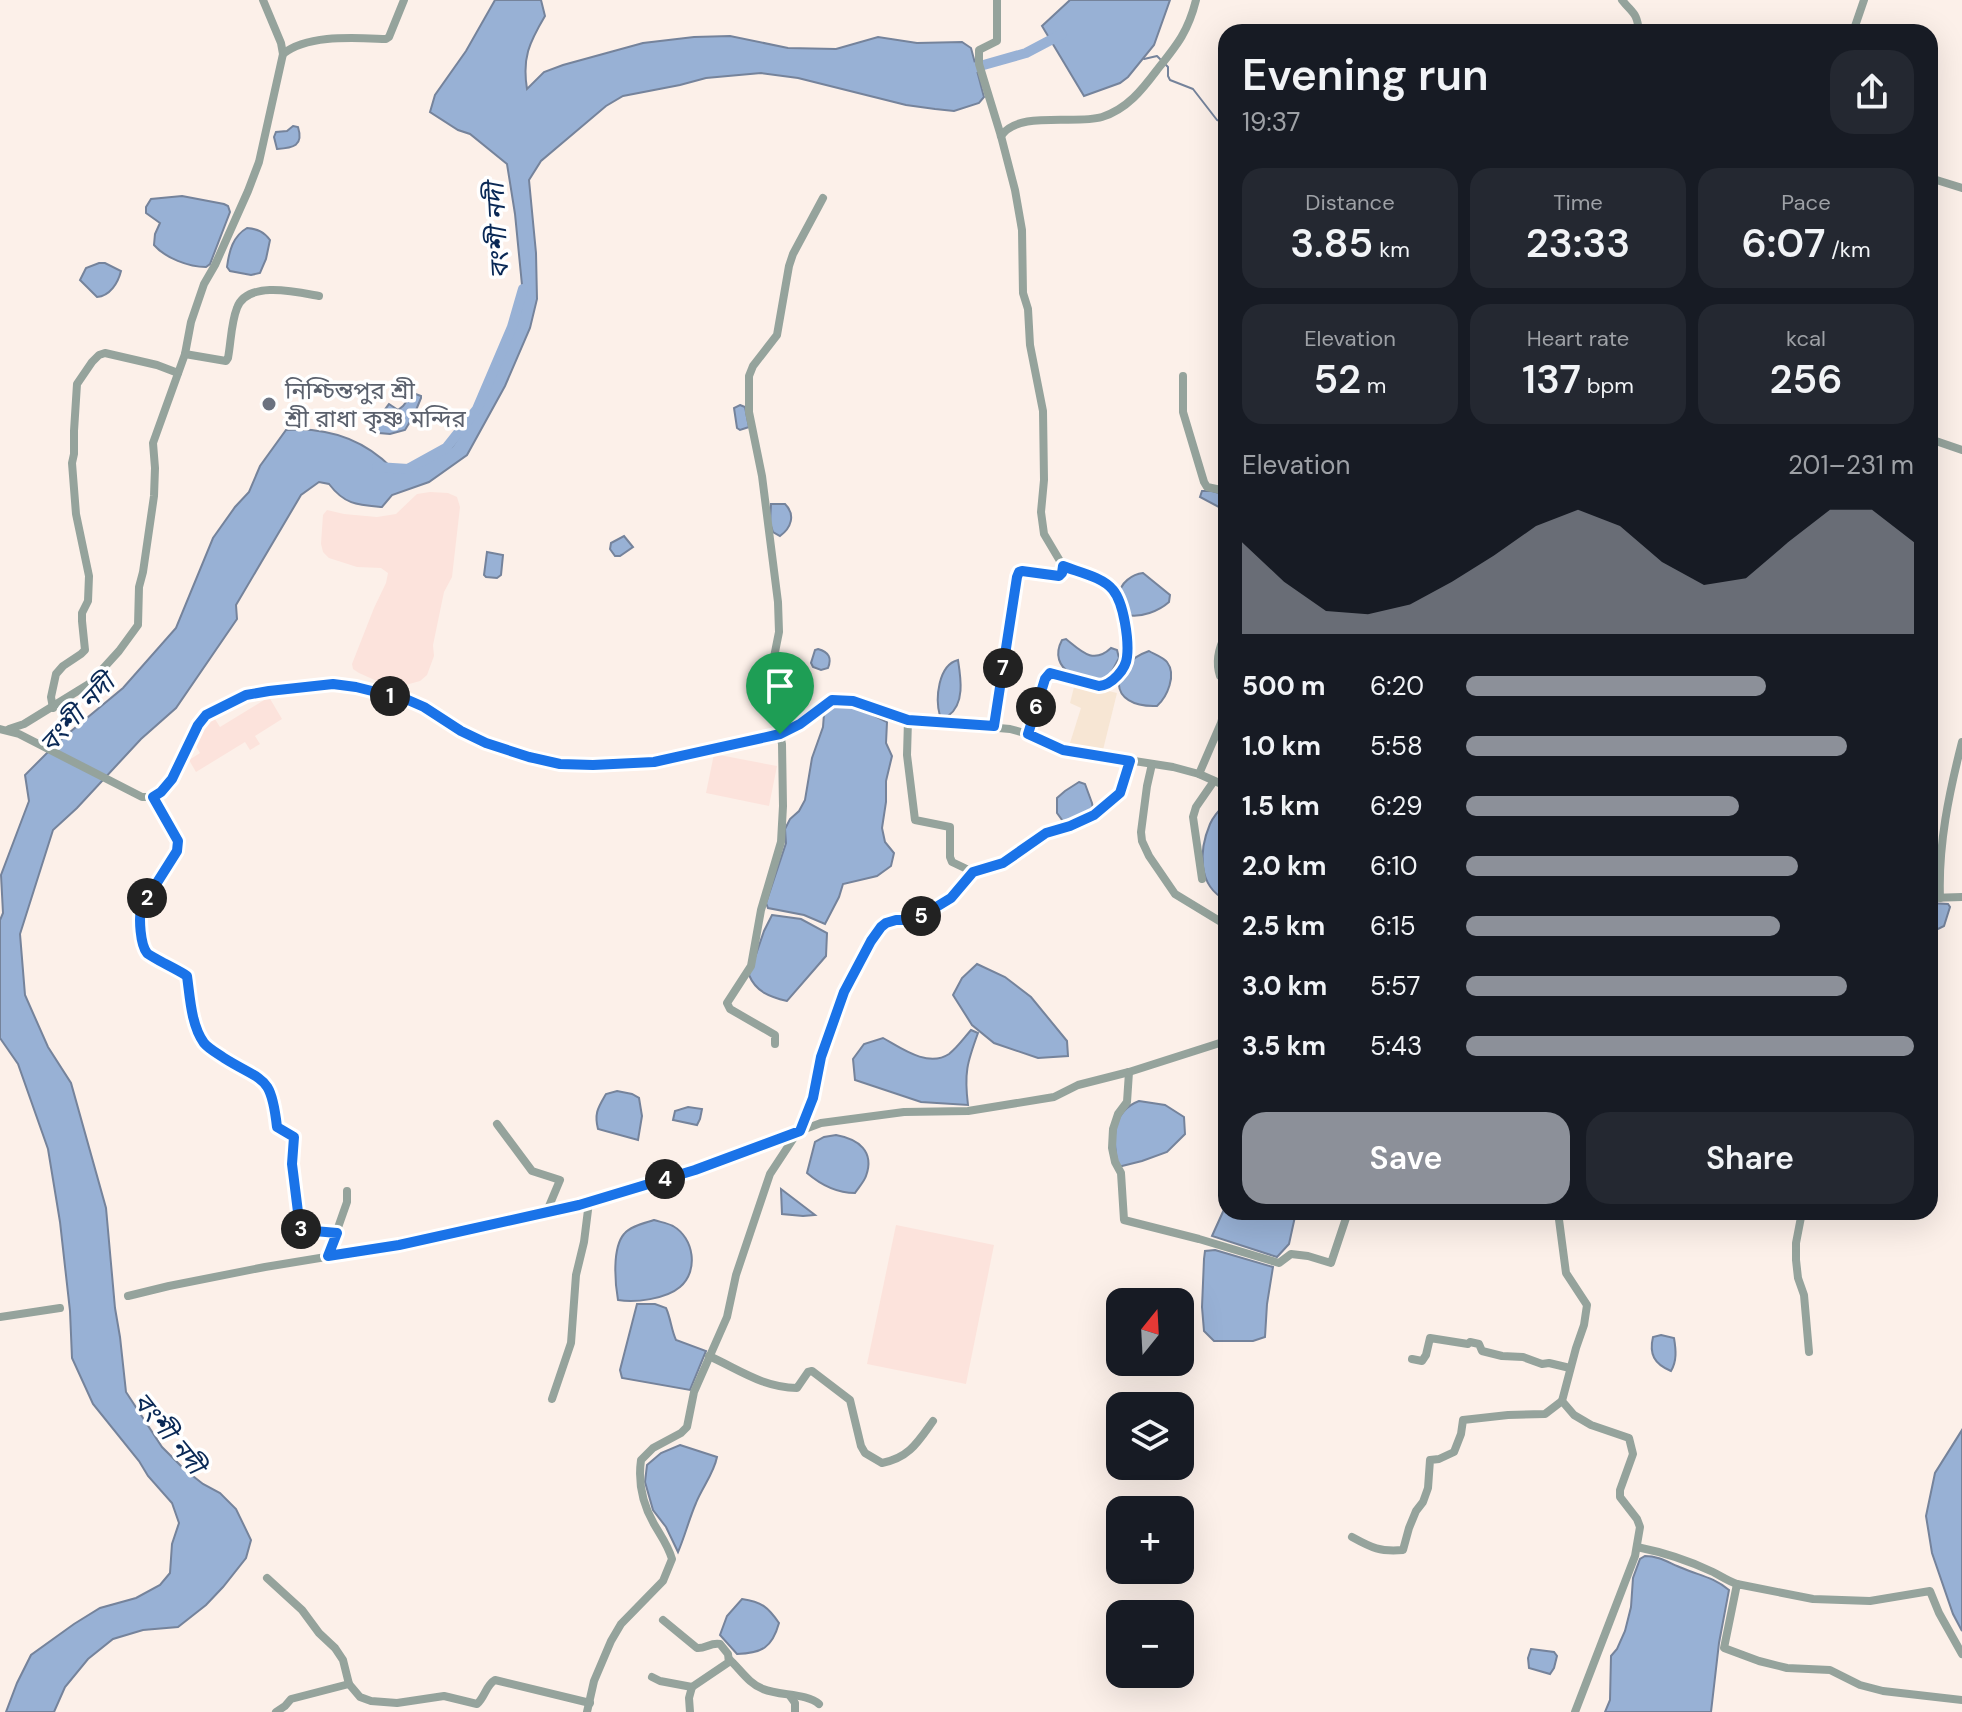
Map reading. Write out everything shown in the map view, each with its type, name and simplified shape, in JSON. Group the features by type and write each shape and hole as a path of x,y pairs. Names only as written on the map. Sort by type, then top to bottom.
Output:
{"street":[{"path":"4,729 24,724 89,684 138,625 139,587 154,496 153,443 185,354 191,322 204,284 259,162 283,54 263,0"},
{"path":"283,54 318,40 386,39 404,0"},
{"path":"997,0 997,41 979,50 980,67 1001,136 1022,230 1023,293 1043,411 1041,512 1044,534 1063,566 1102,582 1113,590 1124,619 1127,641 1127,659 1118,675 1105,686 1050,673 1045,679 1028,734"},
{"path":"1001,136 1017,124 1089,119 1110,114 1134,99 1177,47 1196,0"},
{"path":"1622,0 1633,11 1638,24"},
{"path":"1856,24 1864,0"},
{"path":"1938,180 1962,188"},
{"path":"775,1044 775,1035 730,1009 727,1003 751,966 761,910 781,842 783,806 779,696 771,672 779,632 778,602 762,476 749,412 749,376 777,335 793,254 823,198"},
{"path":"185,354 226,361 237,308 253,292 276,290 319,296"},
{"path":"53,708 51,697 56,674 85,650 86,644 82,613 88,601 89,576 78,530 73,473 77,384 92,362 105,353 178,373"},
{"path":"1183,376 1183,412 1204,482 1207,487 1218,489"},
{"path":"1938,442 1962,450"},
{"path":"994,726 1019,572 1059,576 1063,566"},
{"path":"4,729 142,797 153,797 172,779 206,715 246,695 269,691 333,684 356,687 408,700 486,743 560,764 593,765 654,762 780,734 800,724 832,700 853,701 908,720 1010,729 1063,750 1173,767 1218,783"},
{"path":"908,720 907,755 915,820 950,827 952,862 973,872"},
{"path":"1199,774 1218,730"},
{"path":"1962,742 1950,785 1943,831 1940,898 1962,897"},
{"path":"267,1578 302,1610 335,1648 343,1660 349,1684 360,1697 397,1703 444,1696 480,1708 495,1680 588,1707 594,1681 611,1641 621,1624 663,1581 672,1557 646,1509 640,1463 647,1453 687,1427 694,1392 727,1317 736,1275 770,1174 799,1132 813,1098 821,1057 844,992 871,941 886,923 915,920 943,904 973,872 1003,863 1046,833 1094,815 1120,793 1130,761"},
{"path":"1152,764 1142,841 1175,894 1218,920"},
{"path":"1202,879 1193,817 1196,807 1214,781"},
{"path":"153,797 178,841 177,851 141,908 139,918 145,950 187,976 199,1035 207,1046 267,1083 272,1094 277,1127 294,1137 292,1164 300,1228 337,1233"},
{"path":"128,1296 399,1245 589,1202 695,1170 821,1123 904,1112 968,1111 1054,1097 1078,1085 1218,1044"},
{"path":"1129,1072 1127,1102 1118,1114 1113,1129 1112,1148 1121,1173 1124,1220 1279,1263 1291,1254 1331,1263 1345,1220"},
{"path":"497,1124 532,1171 560,1181 547,1211"},
{"path":"328,1256 347,1202 347,1191"},
{"path":"552,1399 571,1343 576,1275 589,1202"},
{"path":"1352,1537 1384,1552 1403,1550 1409,1528 1428,1488 1430,1460 1454,1452 1463,1420 1545,1414 1562,1401 1587,1305 1566,1273 1559,1220"},
{"path":"1800,1220 1796,1260 1804,1295 1809,1352"},
{"path":"0,1317 60,1308"},
{"path":"1412,1359 1422,1361 1430,1338 1470,1342 1479,1344 1482,1351 1570,1368"},
{"path":"709,1356 763,1383 780,1387 797,1388 812,1371 850,1400 861,1446 865,1453 882,1463 899,1460 918,1442 933,1421"},
{"path":"1562,1401 1583,1420 1629,1438 1633,1454 1620,1497 1640,1527 1635,1556 1575,1712"},
{"path":"1637,1547 1713,1572 1737,1584 1813,1599 1870,1601 1930,1591 1962,1654"},
{"path":"1737,1584 1724,1648 1787,1668 1830,1670 1860,1685 1883,1691 1962,1700"},
{"path":"663,1620 697,1648 720,1644 729,1659 762,1689 806,1697 819,1704"},
{"path":"690,1712 692,1687 729,1659"},
{"path":"652,1677 692,1687"},
{"path":"276,1712 291,1699 349,1684"},
{"path":"790,1696 795,1703 795,1712"}],"shaded area":[{"path":"430,492 457,497 460,507 452,577 444,592 433,645 434,656 427,675 420,681 388,686 359,673 352,664 388,573 381,568 357,567 329,558 321,544 323,515 327,510 377,517 396,514 417,494"},
{"path":"1075,683 1117,693 1102,754 1070,743 1081,708 1070,703"},
{"path":"269,697 282,719 255,736 260,744 250,750 245,742 196,772 189,760 200,753 193,741 203,723 213,716 220,727"},
{"path":"714,754 777,766 769,806 706,793"},
{"path":"896,1225 994,1245 966,1384 867,1364"}],"water":[{"path":"495,0 541,0 545,16 528,51 525,68 527,89 544,72 643,43 730,36 788,48 836,49 878,37 917,43 962,42 971,48 984,97 979,103 954,111 935,109 906,105 798,78 761,73 706,78 623,96 606,106 541,161 529,180 537,299 530,328 505,386 467,455 429,482 392,495 382,507 352,503 329,484 319,482 301,495 236,605 237,619 176,708 141,739 53,830 20,934 25,995 48,1047 71,1083 106,1208 126,1392 162,1447 184,1469 220,1493 236,1509 251,1540 246,1558 223,1587 178,1627 143,1630 113,1639 88,1659 65,1687 54,1712 6,1712 31,1655 100,1608 136,1598 160,1585 170,1573 172,1544 179,1523 172,1503 93,1404 72,1358 60,1222 48,1149 18,1064 0,1038 1,875 29,801 25,775 58,742 123,688 176,628 213,538 249,492 260,466 286,430 316,430 343,437 369,449 392,468 420,463 452,447 481,405 517,317 522,285 507,164 470,134 430,112 435,95 466,51"},
{"path":"1070,0 1170,0 1154,45 1128,77 1084,96 1042,26"},
{"path":"293,126 298,127 300,138 296,145 277,149 276,132 287,131"},
{"path":"182,196 228,206 230,212 210,264 206,267 178,261 154,245 160,223 146,213 146,207 151,199"},
{"path":"247,228 260,231 270,240 260,273 251,275 230,271 227,267 232,244"},
{"path":"99,263 121,271 113,288 97,297 80,280 86,268"},
{"path":"413,393 421,398 405,430 379,433 379,422 389,404 398,410"},
{"path":"740,405 745,407 749,427 740,430 734,408"},
{"path":"1202,491 1218,493 1218,506 1200,497"},
{"path":"771,504 785,504 790,513 789,525 780,536 773,532 770,523"},
{"path":"624,536 633,547 615,556 610,549 611,543"},
{"path":"487,552 503,555 501,575 497,578 484,575"},
{"path":"1143,573 1170,595 1169,602 1150,613 1127,615 1120,591 1131,577"},
{"path":"1066,639 1082,652 1093,656 1111,648 1117,650 1119,658 1108,679 1088,680 1063,667 1058,651 1062,640"},
{"path":"818,649 829,656 828,668 821,670 813,667 811,663"},
{"path":"1149,651 1165,660 1171,673 1167,692 1157,706 1140,705 1129,700 1119,684 1126,666"},
{"path":"958,660 961,683 957,705 948,716 940,716 938,692 942,675 951,663"},
{"path":"841,703 857,707 887,722 886,743 892,756 886,781 882,828 885,842 894,853 891,866 877,876 843,884 825,924 804,915 768,908 766,903 786,843 785,829 805,800 824,714 831,706"},
{"path":"1079,782 1085,784 1093,809 1090,815 1065,824 1057,813 1057,798"},
{"path":"1217,813 1218,895 1205,877 1203,866 1206,834"},
{"path":"1938,903 1950,907 1944,926 1938,929"},
{"path":"772,915 801,919 827,933 826,956 787,1001 764,993 749,975"},
{"path":"977,964 1005,977 1031,997 1067,1041 1068,1056 1038,1058 994,1043 972,1025 953,995 962,978"},
{"path":"971,1030 978,1033 967,1068 968,1105 921,1102 855,1080 853,1059 864,1044 883,1038 915,1055 941,1058 952,1052"},
{"path":"617,1091 639,1098 642,1116 638,1140 598,1129 597,1115 601,1103 606,1094"},
{"path":"1139,1101 1165,1105 1184,1117 1185,1134 1167,1152 1118,1167 1115,1138 1118,1120 1123,1112"},
{"path":"688,1107 702,1109 697,1125 673,1120 675,1111"},
{"path":"836,1135 858,1143 866,1153 866,1176 855,1193 829,1188 807,1173 815,1142"},
{"path":"781,1189 815,1215 782,1214"},
{"path":"654,1220 673,1226 686,1238 692,1255 690,1272 680,1287 667,1295 633,1301 618,1300 615,1266 620,1240 630,1229"},
{"path":"1219,1220 1294,1220 1289,1244 1277,1257 1212,1236"},
{"path":"1215,1250 1273,1267 1265,1337 1253,1341 1214,1341 1204,1331 1205,1251"},
{"path":"637,1304 655,1304 666,1308 676,1340 706,1351 690,1390 622,1378 620,1370"},
{"path":"1653,1337 1674,1338 1676,1355 1671,1371 1660,1365 1652,1353"},
{"path":"1962,1430 1962,1631 1932,1553 1926,1516 1935,1473"},
{"path":"680,1445 717,1457 678,1552 666,1527 653,1510 645,1482 647,1465 661,1453"},
{"path":"1645,1556 1659,1558 1707,1577 1729,1590 1711,1712 1605,1712 1610,1700 1611,1656 1625,1631 1633,1578 1640,1559"},
{"path":"742,1599 764,1606 779,1623 765,1648 737,1654 720,1635 727,1616"},
{"path":"1531,1649 1554,1652 1557,1656 1550,1674 1529,1668"}],"waterway":[{"name":"বংশী নদী","path":"973,68 1026,53 1062,34"},
{"path":"1144,59 1157,56 1160,59"},
{"path":"1164,63 1168,67 1170,80 1193,89 1218,120"},
{"name":"বংশী নদী","path":"377,467 408,469 446,448 477,409 512,327 523,289"}],"place":[{"name":"নিশ্চিন্তপুর শ্রী শ্রী রাধা কৃষ্ণ মন্দির","path":"269,404"}],"route":[{"path":"1063,566 1102,582 1117,597 1127,641 1127,659 1123,668 1105,686 1050,673 1045,679 1028,734 1078,754 1130,761 1120,793 1094,815 1046,833 1003,863 973,872 951,898 915,920 896,920 881,927 844,992 821,1057 813,1098 800,1131 695,1170 579,1205 399,1245 328,1256 337,1233 300,1228 292,1164 294,1137 277,1127 272,1094 267,1083 207,1046 199,1035 187,976 149,954 141,933 141,908 177,851 178,841 153,797 172,779 206,715 246,695 333,684 356,687 408,700 486,743 560,764 654,762 780,734 800,724 832,700 853,701 908,720 994,726 1019,572 1056,577 1062,573 1063,566"}]}
